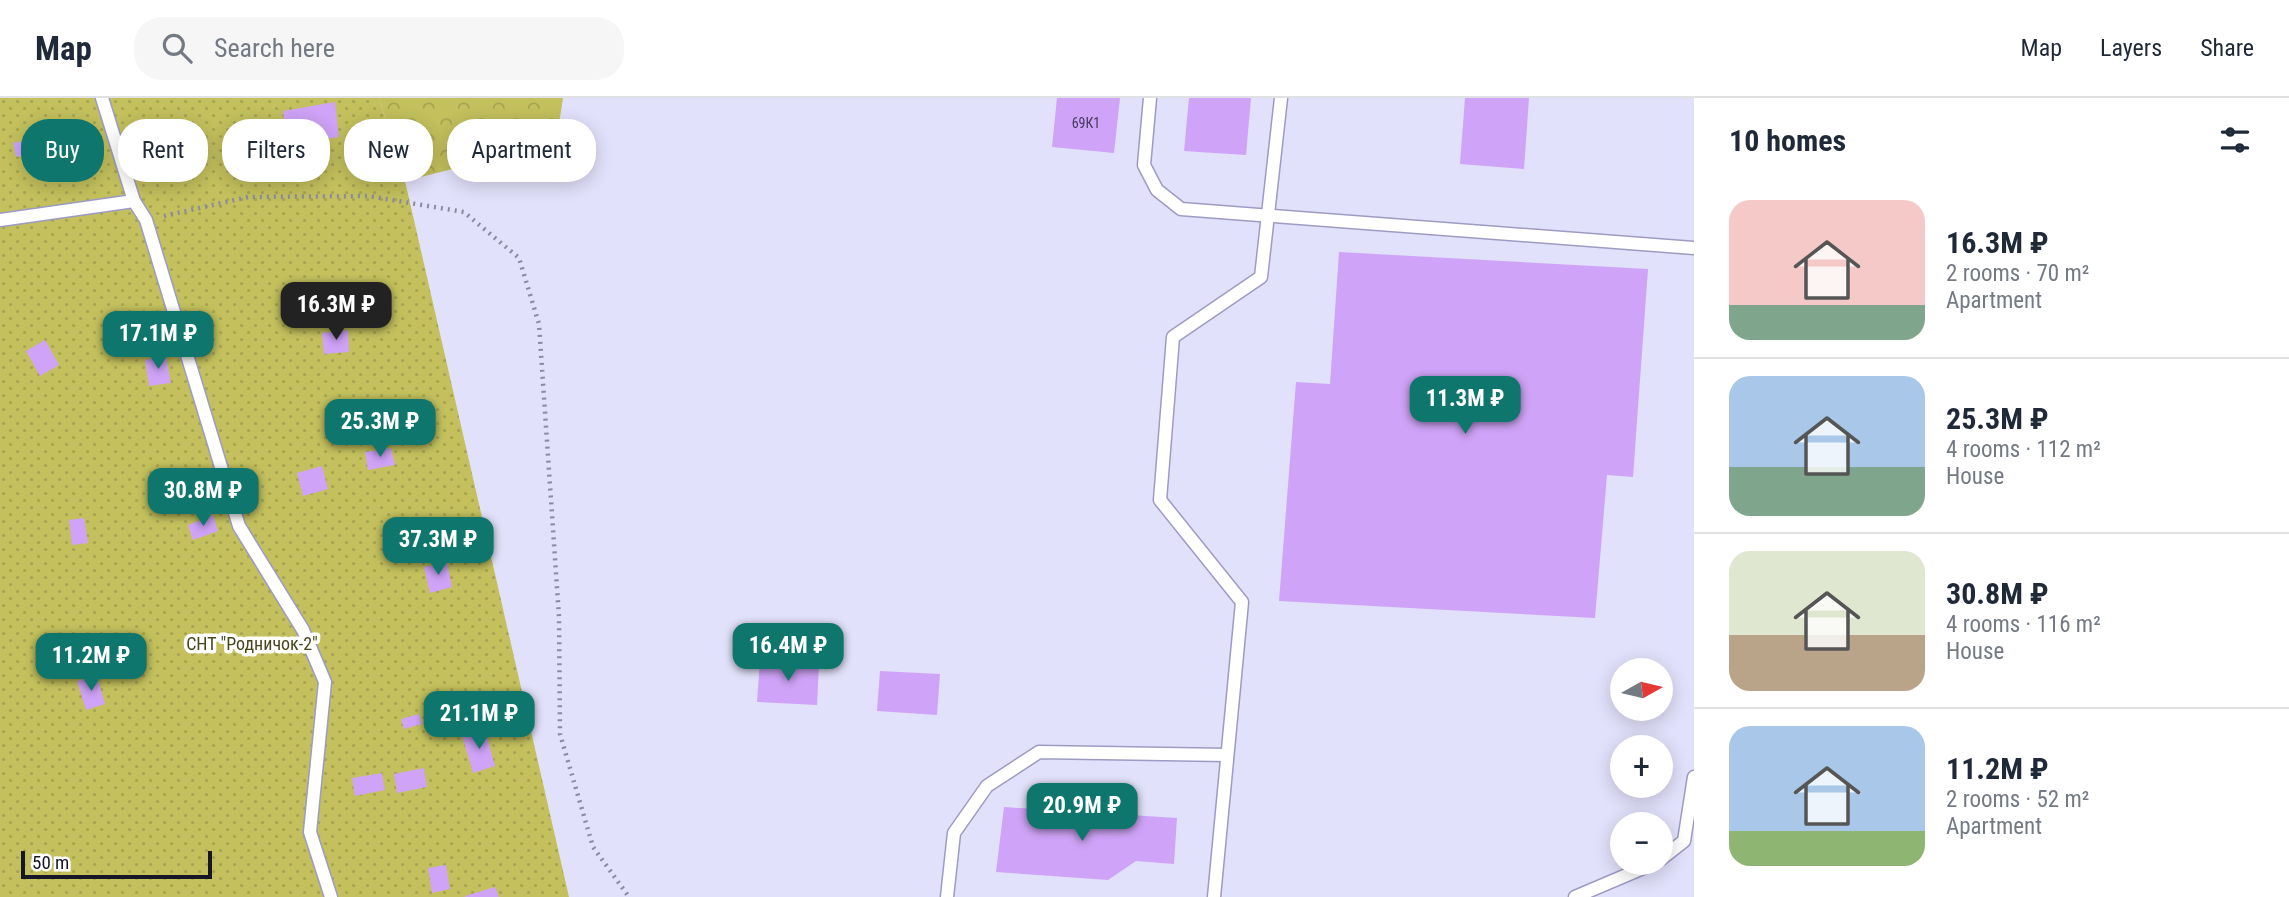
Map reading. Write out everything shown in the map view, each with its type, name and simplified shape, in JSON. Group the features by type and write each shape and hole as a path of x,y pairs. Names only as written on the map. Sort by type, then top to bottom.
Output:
{"lane":[{"path":"102,98 134,201 146,220 239,526 303,630 325,682 310,832 331,897"},
{"path":"1150,98 1144,165 1157,190 1181,209 1694,248"},
{"path":"1213,897 1242,602 1160,500 1174,337 1261,277 1281,98"},
{"path":"0,220 134,201"},
{"path":"947,897 954,833 987,786 1039,752 1227,755"},
{"path":"1673,850 1684,841 1694,777"},
{"path":"1575,897 1627,875"}],"path":[{"path":"146,220 248,197 368,196 464,212 519,258 539,324 559,617 560,734 593,847 629,897"}],"green space":[{"name":"СНТ \"Родничок-2\"","path":"0,98 379,98 386,119 344,119 344,182 405,182 569,897 0,897"},
{"path":"379,98 563,98 560,119 447,119 447,170 433,174 433,119 386,119"}],"building":[{"path":"1057,98 1120,98 1114,153 1052,147"},
{"path":"1189,98 1251,98 1246,155 1184,151"},
{"path":"1465,98 1529,98 1524,169 1460,164"},
{"path":"335,102 339,137 330,138 330,119 284,119 283,111"},
{"path":"21,141 21,156 16,157 13,143"},
{"path":"1339,252 1648,269 1633,477 1607,475 1595,618 1279,601 1296,382 1330,384"},
{"path":"348,330 349,352 324,354 322,333"},
{"path":"45,340 59,365 40,376 26,351"},
{"path":"166,356 171,383 149,386 145,360"},
{"path":"391,448 395,465 368,470 365,452"},
{"path":"322,466 328,489 303,496 297,473"},
{"path":"213,515 218,531 193,540 188,525"},
{"path":"84,518 88,543 72,545 69,520"},
{"path":"447,562 452,587 430,593 424,567"},
{"path":"760,661 819,665 817,705 757,702"},
{"path":"880,671 940,674 937,715 877,711"},
{"path":"97,676 105,704 86,710 77,681"},
{"path":"419,714 422,724 404,729 401,719"},
{"path":"485,729 495,766 473,773 462,735"},
{"path":"424,768 427,787 397,793 394,774"},
{"path":"382,773 385,790 355,796 352,778"},
{"path":"1004,807 1177,818 1174,864 1136,861 1108,880 996,872"},
{"path":"446,865 450,889 432,893 428,868"},
{"path":"495,887 499,897 465,897 465,896"}]}
